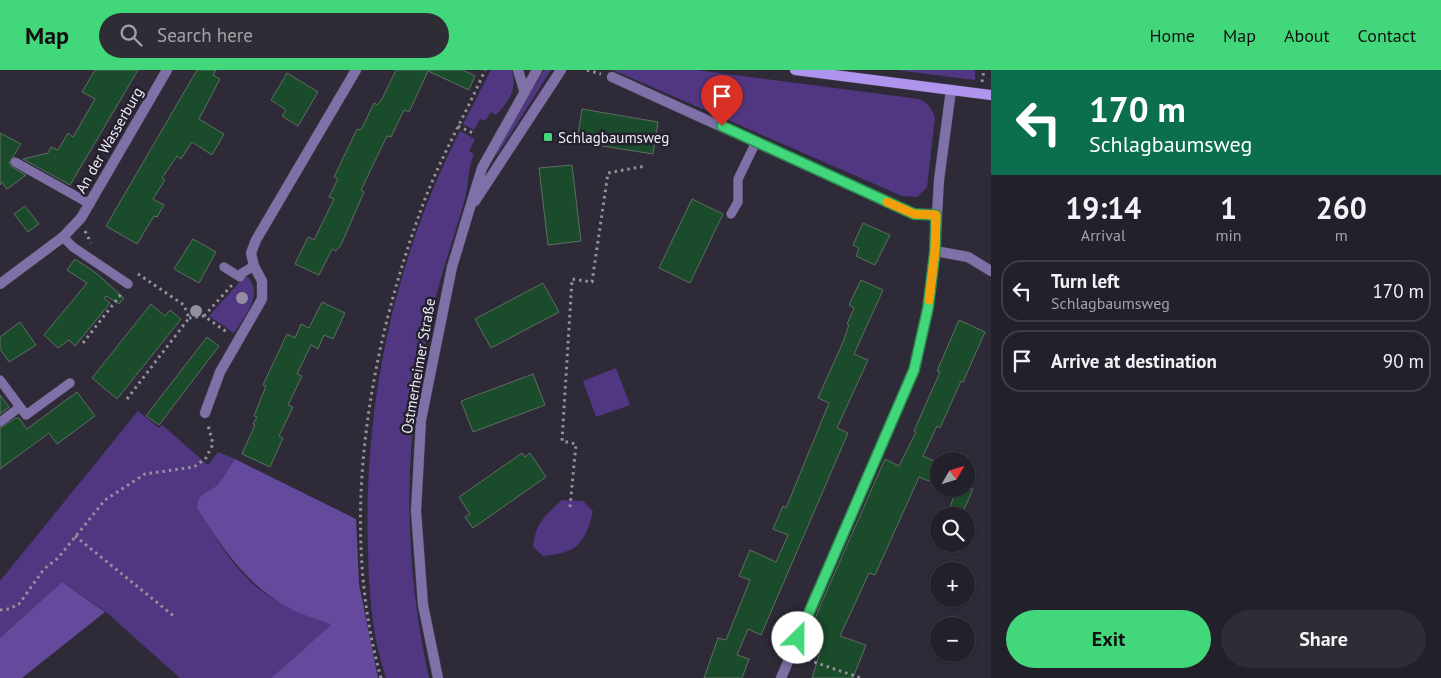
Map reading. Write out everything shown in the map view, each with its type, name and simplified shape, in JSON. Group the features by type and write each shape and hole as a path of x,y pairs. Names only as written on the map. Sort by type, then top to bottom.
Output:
{"main road":[{"path":"795,70 991,96"}],"street":[{"name":"An der Wasserburg","path":"0,284 63,237 76,224 90,204 167,70"},
{"path":"205,413 220,372 262,299 262,281 254,266 252,253 256,240 356,70"},
{"path":"518,70 524,90"},
{"name":"Ostmerheimer Straße","path":"438,678 423,605 416,511 420,420 452,267 482,168 536,70"},
{"name":"Ostmerheimer Straße","path":"469,210 561,70"},
{"path":"612,77 914,214 936,215"},
{"path":"781,678 914,370 928,308 935,251 936,215 952,90"},
{"path":"935,251 968,257 991,271"}],"lane":[{"path":"731,214 738,202 738,179 756,142"},
{"path":"15,162 90,204"},
{"path":"63,237 73,247 128,284"},
{"path":"224,267 240,277 242,273 254,266"},
{"path":"0,380 26,415 70,383"},
{"path":"0,422 20,407"}],"path":[{"path":"381,678 369,626 361,573 361,502 372,394 382,338 396,285 422,207 485,70"},
{"path":"458,126 472,133"},
{"path":"570,507 576,444 562,442 572,279 592,282 608,173 645,166"},
{"path":"76,224 86,232 90,242 98,248"},
{"path":"130,269 184,305 189,318"},
{"path":"127,399 189,318 204,316 240,277"},
{"path":"83,343 128,284"},
{"path":"204,316 239,340"},
{"path":"0,610 9,609 19,604 44,569 58,558 105,500 145,474 194,467 206,458 213,444 205,413"},
{"path":"75,536 175,617"},
{"path":"791,654 860,678"}],"shaded area":[{"path":"491,70 512,70 513,89 509,99 496,115 491,112 485,121 480,119 474,130 463,124"},
{"path":"544,70 551,70 497,155 495,153"},
{"path":"613,70 696,70 919,99 929,106 935,118 927,187 917,197 902,196"},
{"path":"896,70 975,70 975,80"},
{"path":"460,131 475,139 469,151 474,154 470,166 466,196 438,288 424,347 412,442 409,489 414,583 429,678 386,678 377,647 372,615 368,551 371,442 378,388 387,335 417,231 437,180"},
{"path":"246,275 254,290 253,297 248,312 234,333 209,316"},
{"path":"616,368 630,405 596,417 583,381"},
{"path":"138,411 159,428 162,425 208,465 218,452 235,459 219,483 199,498 197,508 228,556 251,582 279,602 332,625 271,678 180,678 106,612 62,582 0,638 0,581"},
{"path":"235,459 356,519 359,584 378,678 271,678 331,625 291,609 262,590 226,552 197,508 199,498 219,483"},
{"path":"562,500 583,501 593,511 590,523 577,545 564,552 543,556 533,547 536,532 546,516"},
{"path":"62,582 105,612 22,678 0,678 0,638"}],"building":[{"path":"95,70 138,70 70,185 23,159 48,153 51,147 58,150 68,133 73,137 95,99 82,92"},
{"path":"197,70 216,70 213,75 220,79 199,119 224,134 212,155 192,142 181,159 177,156 162,178 165,180 153,199 164,205 157,217 154,216 137,244 106,226"},
{"path":"396,70 463,70 475,76 469,90 428,71 409,112 404,110 391,137 387,136 361,190 364,192 341,245 336,251 332,249 319,275 295,264 308,237 314,240 334,199 329,197 338,179 334,177 357,129 361,130 374,103 377,105 382,99"},
{"path":"287,73 318,92 298,126 282,116 286,110 271,100"},
{"path":"582,109 658,122 653,154 577,142"},
{"path":"0,133 21,144 9,163 12,167 26,175 7,189 2,182 0,185"},
{"path":"572,165 581,241 548,245 539,168"},
{"path":"692,199 723,214 690,283 659,268"},
{"path":"25,206 39,224 28,232 14,214"},
{"path":"863,223 890,235 875,265 856,256 859,248 853,245"},
{"path":"193,239 216,252 199,283 174,269"},
{"path":"75,259 96,273 124,298 119,304 106,296 104,298 110,303 75,346 69,340 58,348 44,335 87,283 67,270"},
{"path":"861,280 883,290 854,354 868,360 837,428 848,433 761,635 748,629 737,655 749,659 742,678 704,678 718,638 726,640 750,580 739,576 750,550 776,562 788,535 773,529 783,506 786,508 829,403 818,398 843,342 849,325 847,324 854,308 849,305"},
{"path":"543,283 559,312 491,348 475,319"},
{"path":"322,302 345,313 333,339 324,335 318,349 311,345 297,374 302,376 288,405 293,407 279,436 283,438 270,467 242,454 255,425 253,424 257,417 254,416 266,386 263,385 287,334 295,338 301,324 309,328"},
{"path":"151,304 165,316 170,310 181,319 117,399 92,378"},
{"path":"959,320 985,332 940,428 937,426 923,456 930,459 930,479 929,481 919,477 875,575 869,573 840,636 866,645 853,678 812,678 820,652 804,646 821,604 885,459 899,466 916,432 914,431 940,372 937,371"},
{"path":"20,322 36,345 9,362 0,349 0,337"},
{"path":"207,337 219,346 159,425 146,416"},
{"path":"533,374 545,405 473,432 461,401"},
{"path":"77,392 95,416 57,444 49,433 0,469 0,428 19,418 27,429"},
{"path":"0,395 9,407 0,414"},
{"path":"522,453 525,457 530,453 546,477 473,528 465,517 470,514 459,497"},
{"path":"953,498 969,498 965,507 950,507"}],"slow traffic":[{"path":"887,202 914,214 936,215 935,251 929,300"}],"place":[{"name":"Schlagbaumsweg","path":"548,137"}],"route":[{"path":"722,126 914,214 936,215 935,251 928,308 914,370 798,638"}]}
